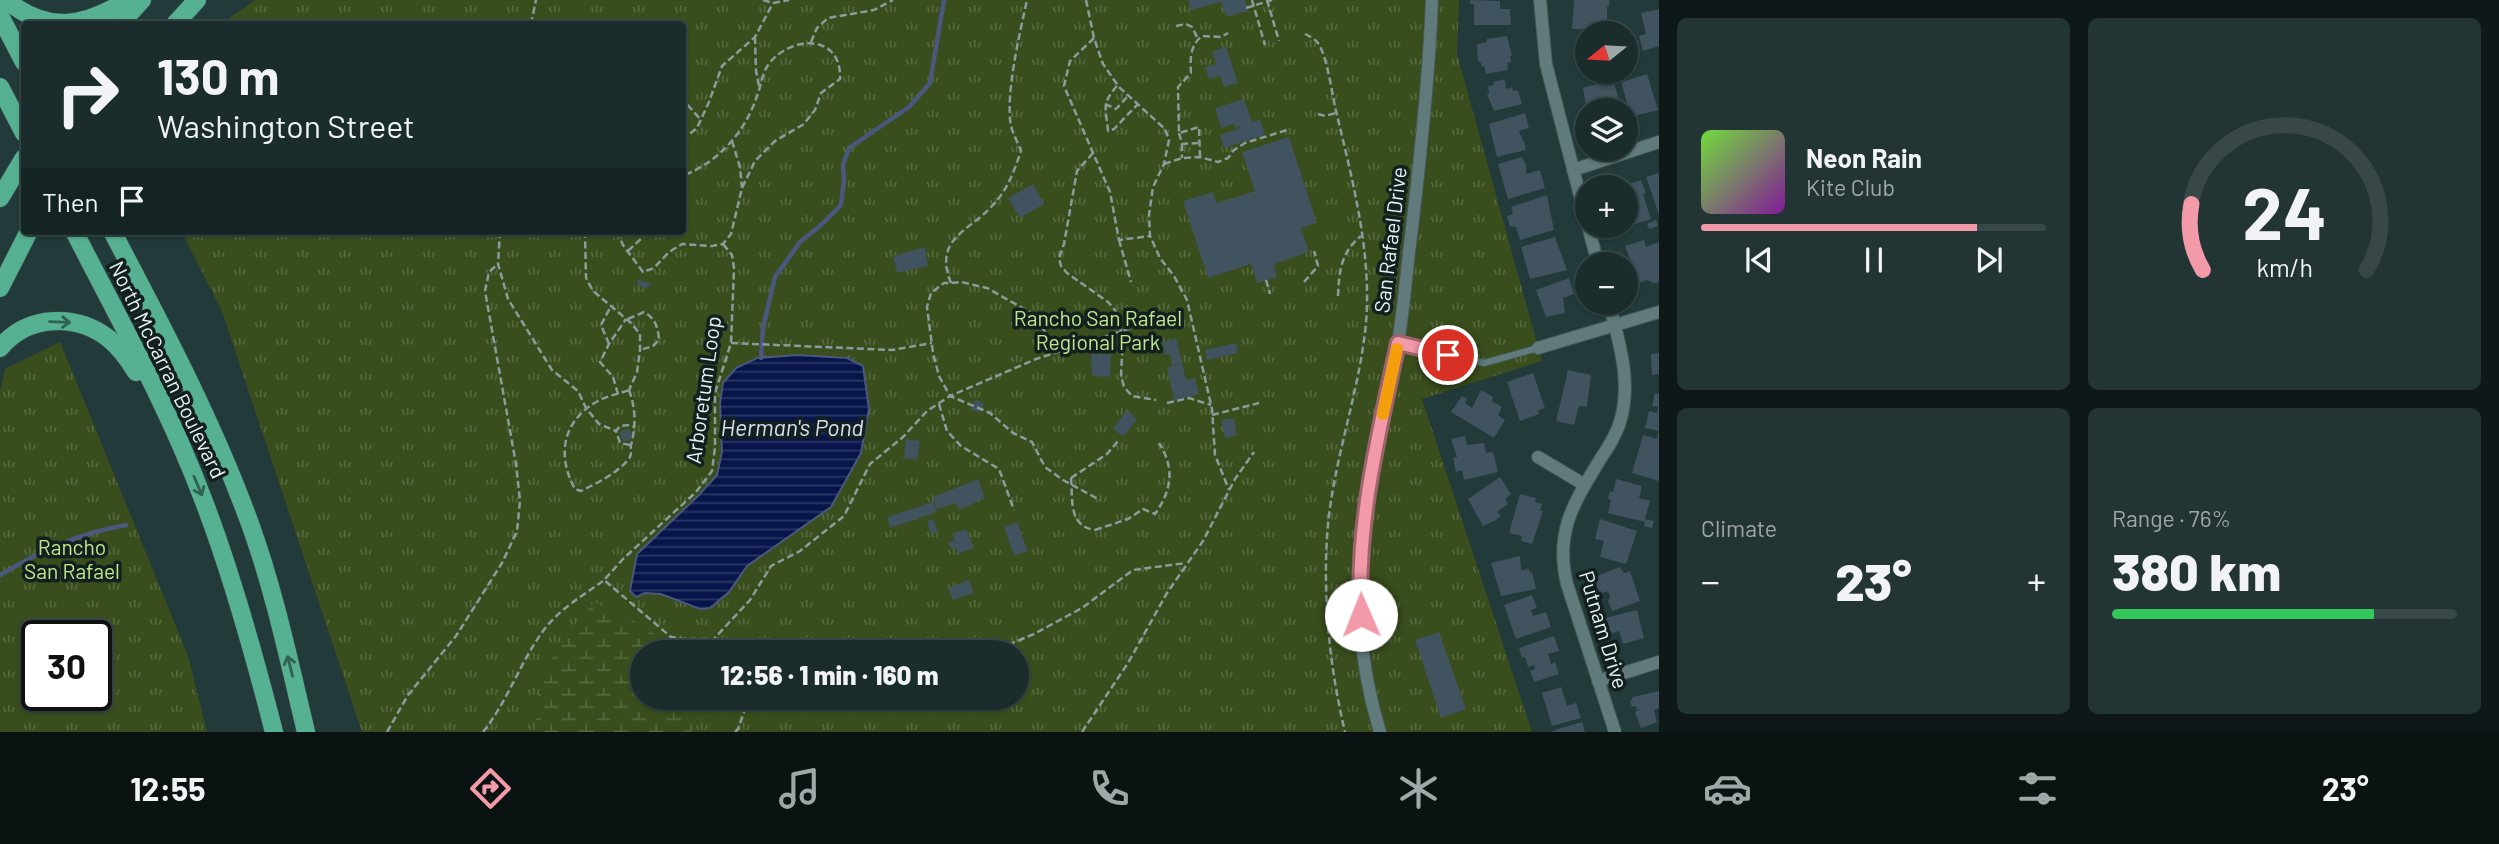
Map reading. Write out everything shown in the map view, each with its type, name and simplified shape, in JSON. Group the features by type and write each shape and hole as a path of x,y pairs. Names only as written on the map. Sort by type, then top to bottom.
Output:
{"main road":[{"path":"6,0 29,16 50,21"},
{"path":"85,21 128,0"},
{"path":"123,21 142,0"},
{"path":"179,21 197,0"},
{"path":"179,21 208,0"},
{"path":"2,20 21,56"},
{"path":"0,88 21,127"},
{"path":"0,198 21,163"},
{"path":"0,288 27,235"},
{"name":"North McCarran Boulevard","path":"76,235 171,424 203,498 222,551 274,732"},
{"name":"North McCarran Boulevard","path":"114,235 188,379 232,475 264,566 306,732"},
{"path":"0,348 19,330 37,323 54,320 90,328 108,338 130,363 171,424"}],"street":[{"name":"San Rafael Drive","path":"1380,732 1371,702 1362,648 1359,591 1361,544 1364,507 1398,343 1428,91 1432,0"},
{"path":"1540,0 1546,64 1575,177"},
{"path":"1573,170 1659,142"},
{"path":"1538,348 1659,312"},
{"name":"Putnam Drive","path":"1612,315 1626,380 1624,406 1619,425 1567,520 1563,566 1615,732"},
{"path":"1538,457 1585,485"},
{"path":"1598,681 1659,662"}],"lane":[{"path":"1398,343 1484,363 1538,348"}],"path":[{"path":"532,21 536,0"},
{"path":"762,0 773,3 789,0"},
{"path":"810,43 817,28 828,18 874,10 893,0"},
{"path":"951,283 946,270 947,247 957,235 993,206 1010,182 1021,151 1012,127 1010,108 1018,38 1027,0"},
{"path":"1086,0 1103,64 1118,86 1165,129 1169,140 1164,164 1153,187 1149,215 1150,236 1160,258 1187,300 1211,407 1215,455 1229,490"},
{"path":"1252,0 1265,45"},
{"path":"1247,8 1269,0 1279,41"},
{"path":"686,137 697,128 723,66 755,37 773,3"},
{"path":"1176,26 1186,24 1192,27 1198,39"},
{"path":"1182,158 1178,87 1191,73 1192,51 1198,39 1202,36 1222,37 1228,33"},
{"path":"1305,34 1318,43 1351,170 1368,297 1364,339 1336,474 1327,534 1326,575 1331,647 1345,732"},
{"path":"755,37 755,71 760,88"},
{"path":"1094,38 1070,61 1064,86 1110,192 1119,240 1131,282"},
{"path":"619,235 643,272 654,268 669,252 682,244 723,244 731,234 742,188 755,161 775,141 804,124 815,110 821,93 841,79 841,66 836,55 825,47 810,43 800,43 784,51 769,64 749,117 732,141 700,169 686,174"},
{"path":"1118,86 1106,98 1108,131 1114,129 1138,104"},
{"path":"1105,104 1116,109 1129,95"},
{"path":"686,105 701,120"},
{"path":"1318,114 1325,116 1336,113"},
{"path":"1179,133 1199,127 1200,157"},
{"path":"1164,164 1182,158 1200,157 1217,162 1228,158 1234,150 1245,144 1287,130"},
{"path":"732,141 740,167 742,188"},
{"path":"1182,144 1200,143"},
{"path":"1093,153 1077,170 1059,258 1061,266 1115,310 1123,345 1121,375 1124,387 1132,396 1156,400"},
{"path":"500,235 498,264 508,299 552,370 578,391 586,408 599,424 616,431 620,443 631,445"},
{"path":"585,235 586,278 593,291 639,334 640,350 637,373 629,390 601,399 586,408 574,422 563,447 567,475 575,489 581,491 602,481 632,454 631,445 635,438 634,404 629,390"},
{"path":"627,251 645,235"},
{"path":"1119,240 1150,236"},
{"path":"1338,296 1339,268 1351,244 1361,236"},
{"name":"Arboretum Loop","path":"483,732 496,715 542,632 559,613 604,580 696,492 712,471 715,393 731,343 734,268 732,256 723,244"},
{"path":"1304,282 1318,266 1314,251"},
{"path":"387,732 408,695 456,636 502,563 517,530 520,500 516,464 485,291 489,272 498,264"},
{"path":"1266,280 1270,294"},
{"path":"1054,353 1044,330 1032,314 986,288 961,282 944,284 932,293 927,307 932,343 939,376 950,396 990,413 1013,433 1032,442 1045,467 1100,500"},
{"path":"609,344 601,325 611,306"},
{"path":"618,394 614,376 600,362 626,319 644,312 653,317 659,340 653,346 640,350"},
{"path":"713,640 750,600 771,566 800,551 844,516 870,464 903,437 927,411 950,396 1054,353 1153,320"},
{"path":"731,343 892,350 932,343"},
{"path":"1167,403 1189,398 1211,407"},
{"path":"939,403 947,432 961,446 999,469 1014,510"},
{"path":"1212,415 1259,403"},
{"path":"616,431 620,426 635,427"},
{"path":"1118,441 1107,454 1071,478 1075,517 1084,528 1095,530 1128,519 1143,509 1155,514 1167,493 1171,472 1167,456 1159,443"},
{"path":"1082,732 1128,663 1167,593 1203,541 1229,490 1254,452"},
{"path":"1020,640 1082,608 1133,570 1188,562"},
{"path":"604,580 671,636 708,640"},
{"path":"735,732 745,710"}],"green space":[{"name":"Rancho San Rafael Regional Park","path":"255,0 1459,0 1457,54 1542,361 1422,399 1532,732 362,732 222,311 183,235 686,235 686,21 225,21"},
{"name":"Rancho San Rafael","path":"60,342 188,656 207,732 0,732 0,392 5,369"},
{"path":"594,602 642,625 662,640 630,640 630,710 710,710 691,732 536,732 536,711 544,676 569,632"}],"water":[{"name":"Herman's Pond","path":"797,355 847,358 863,366 869,409 861,453 831,507 747,566 729,592 710,608 700,609 661,594 645,593 636,597 630,591 637,554 717,475 722,452 720,403 723,383 736,368 757,358"}],"building":[{"path":"1188,0 1245,0 1248,11 1226,17 1221,2 1191,10"},
{"path":"1470,0 1500,1 1500,9 1510,9 1511,25 1474,25 1474,4 1470,4"},
{"path":"1574,0 1610,0 1607,21 1575,21 1575,29 1572,29"},
{"path":"1659,9 1659,46 1643,51 1639,36 1646,34 1641,13"},
{"path":"1507,36 1512,56 1511,62 1507,63 1508,70 1486,74 1484,66 1478,62 1477,44 1487,42 1487,39"},
{"path":"1226,47 1238,83 1224,87 1220,76 1209,79 1205,67 1216,64 1212,52"},
{"path":"1647,74 1658,110 1638,115 1638,98 1626,98 1622,84 1638,84 1638,77"},
{"path":"1505,79 1506,89 1512,87 1513,91 1518,90 1522,104 1494,111 1487,94 1488,86"},
{"path":"1596,84 1614,84 1619,98 1585,98 1583,88"},
{"path":"1244,99 1252,122 1260,119 1265,135 1224,148 1220,135 1240,126 1235,128 1234,124 1221,128 1215,108"},
{"path":"1525,113 1529,128 1519,131 1526,150 1497,157 1489,124"},
{"path":"1289,137 1317,223 1301,228 1309,252 1274,264 1277,277 1257,283 1251,264 1208,278 1183,201 1213,192 1217,203 1255,191 1242,152"},
{"path":"1522,157 1526,174 1540,170 1545,188 1508,199 1498,164"},
{"path":"1659,173 1659,215 1646,177"},
{"path":"1641,180 1646,193 1643,194 1651,219 1638,223 1638,181"},
{"path":"1033,184 1044,204 1020,218 1008,198"},
{"path":"1547,195 1554,230 1520,240 1516,227 1510,226 1507,216 1513,214 1511,207"},
{"path":"1656,220 1658,226 1649,229 1647,224"},
{"path":"1555,237 1567,270 1530,279 1521,247"},
{"path":"1644,240 1646,247 1659,242 1659,282 1647,280 1639,283 1638,252 1627,252 1625,246"},
{"path":"925,247 928,266 897,273 893,256"},
{"path":"1569,278 1574,294 1563,298 1565,313 1546,317 1536,290"},
{"path":"637,279 652,284 645,289 638,285"},
{"path":"1176,338 1182,363 1172,365 1170,354 1165,355 1163,342"},
{"path":"1236,343 1238,353 1207,360 1205,350"},
{"path":"1659,353 1659,374 1652,375 1651,354"},
{"path":"1091,354 1111,354 1110,377 1092,376"},
{"path":"1182,363 1186,380 1195,378 1199,394 1174,401 1167,367"},
{"path":"1568,370 1591,375 1587,407 1580,406 1574,425 1556,421"},
{"path":"1533,373 1545,408 1538,410 1539,414 1520,421 1507,382"},
{"path":"1481,390 1493,397 1492,401 1502,407 1498,415 1505,420 1494,438 1451,412 1462,396 1467,399 1465,403 1472,408"},
{"path":"1655,393 1659,394 1659,431 1645,428 1649,411 1657,413 1658,407 1652,406"},
{"path":"975,400 984,403 981,413 971,410"},
{"path":"1127,410 1137,419 1123,437 1113,428"},
{"path":"1234,418 1237,435 1225,438 1221,420"},
{"path":"626,429 632,435 626,441 620,435"},
{"path":"1658,433 1659,481 1632,473 1643,435 1657,439"},
{"path":"1465,436 1467,445 1484,443 1486,453 1493,452 1498,472 1464,480 1462,470 1456,472 1453,458 1457,457 1451,439"},
{"path":"906,439 920,441 917,460 904,458"},
{"path":"1500,477 1511,494 1505,499 1508,504 1497,512 1501,516 1483,526 1468,499"},
{"path":"978,479 985,498 959,510 956,503 937,509 933,497"},
{"path":"1616,479 1642,486 1639,498 1650,501 1645,519 1654,521 1652,528 1644,526 1645,522 1608,513 1611,500 1608,499"},
{"path":"1520,494 1536,498 1535,502 1542,504 1540,511 1543,511 1532,544 1521,541 1522,536 1509,533"},
{"path":"933,502 937,512 890,528 887,517"},
{"path":"933,519 938,532 931,534 927,521"},
{"path":"1600,519 1637,531 1626,564 1600,557 1604,541 1595,539"},
{"path":"1017,522 1028,551 1014,556 1004,527"},
{"path":"966,529 974,548 958,554 956,547 951,549 948,542 955,540 952,534"},
{"path":"1520,556 1521,570 1529,569 1530,573 1532,572 1536,589 1501,596 1491,563"},
{"path":"1620,567 1624,573 1630,571 1640,601 1612,611 1608,591 1597,595 1592,578"},
{"path":"969,580 974,593 953,600 948,588"},
{"path":"1532,595 1537,608 1531,610 1533,616 1546,612 1551,627 1516,639 1504,605"},
{"path":"1637,610 1644,638 1623,644 1619,631 1611,634 1605,618"},
{"path":"1439,632 1466,709 1441,718 1415,640"},
{"path":"1554,636 1559,651 1548,654 1551,664 1555,662 1559,674 1534,682 1530,671 1535,669 1534,665 1528,667 1519,648"},
{"path":"1561,687 1567,706 1576,703 1581,718 1552,726 1542,693"},
{"path":"1659,691 1659,708 1654,710 1657,722 1641,728 1635,712 1643,708 1637,710 1630,702 1633,697"},
{"path":"1582,722 1585,732 1552,732 1552,731"}],"waterway":[{"path":"761,358 763,328 775,277 800,242 841,205 843,165 849,148 909,107 930,83 944,0"},
{"path":"0,575 60,544 126,525"}],"slow traffic":[{"path":"1383,414 1397,349"}],"route":[{"path":"1361,615 1359,591 1364,507 1398,343 1448,355"}]}
